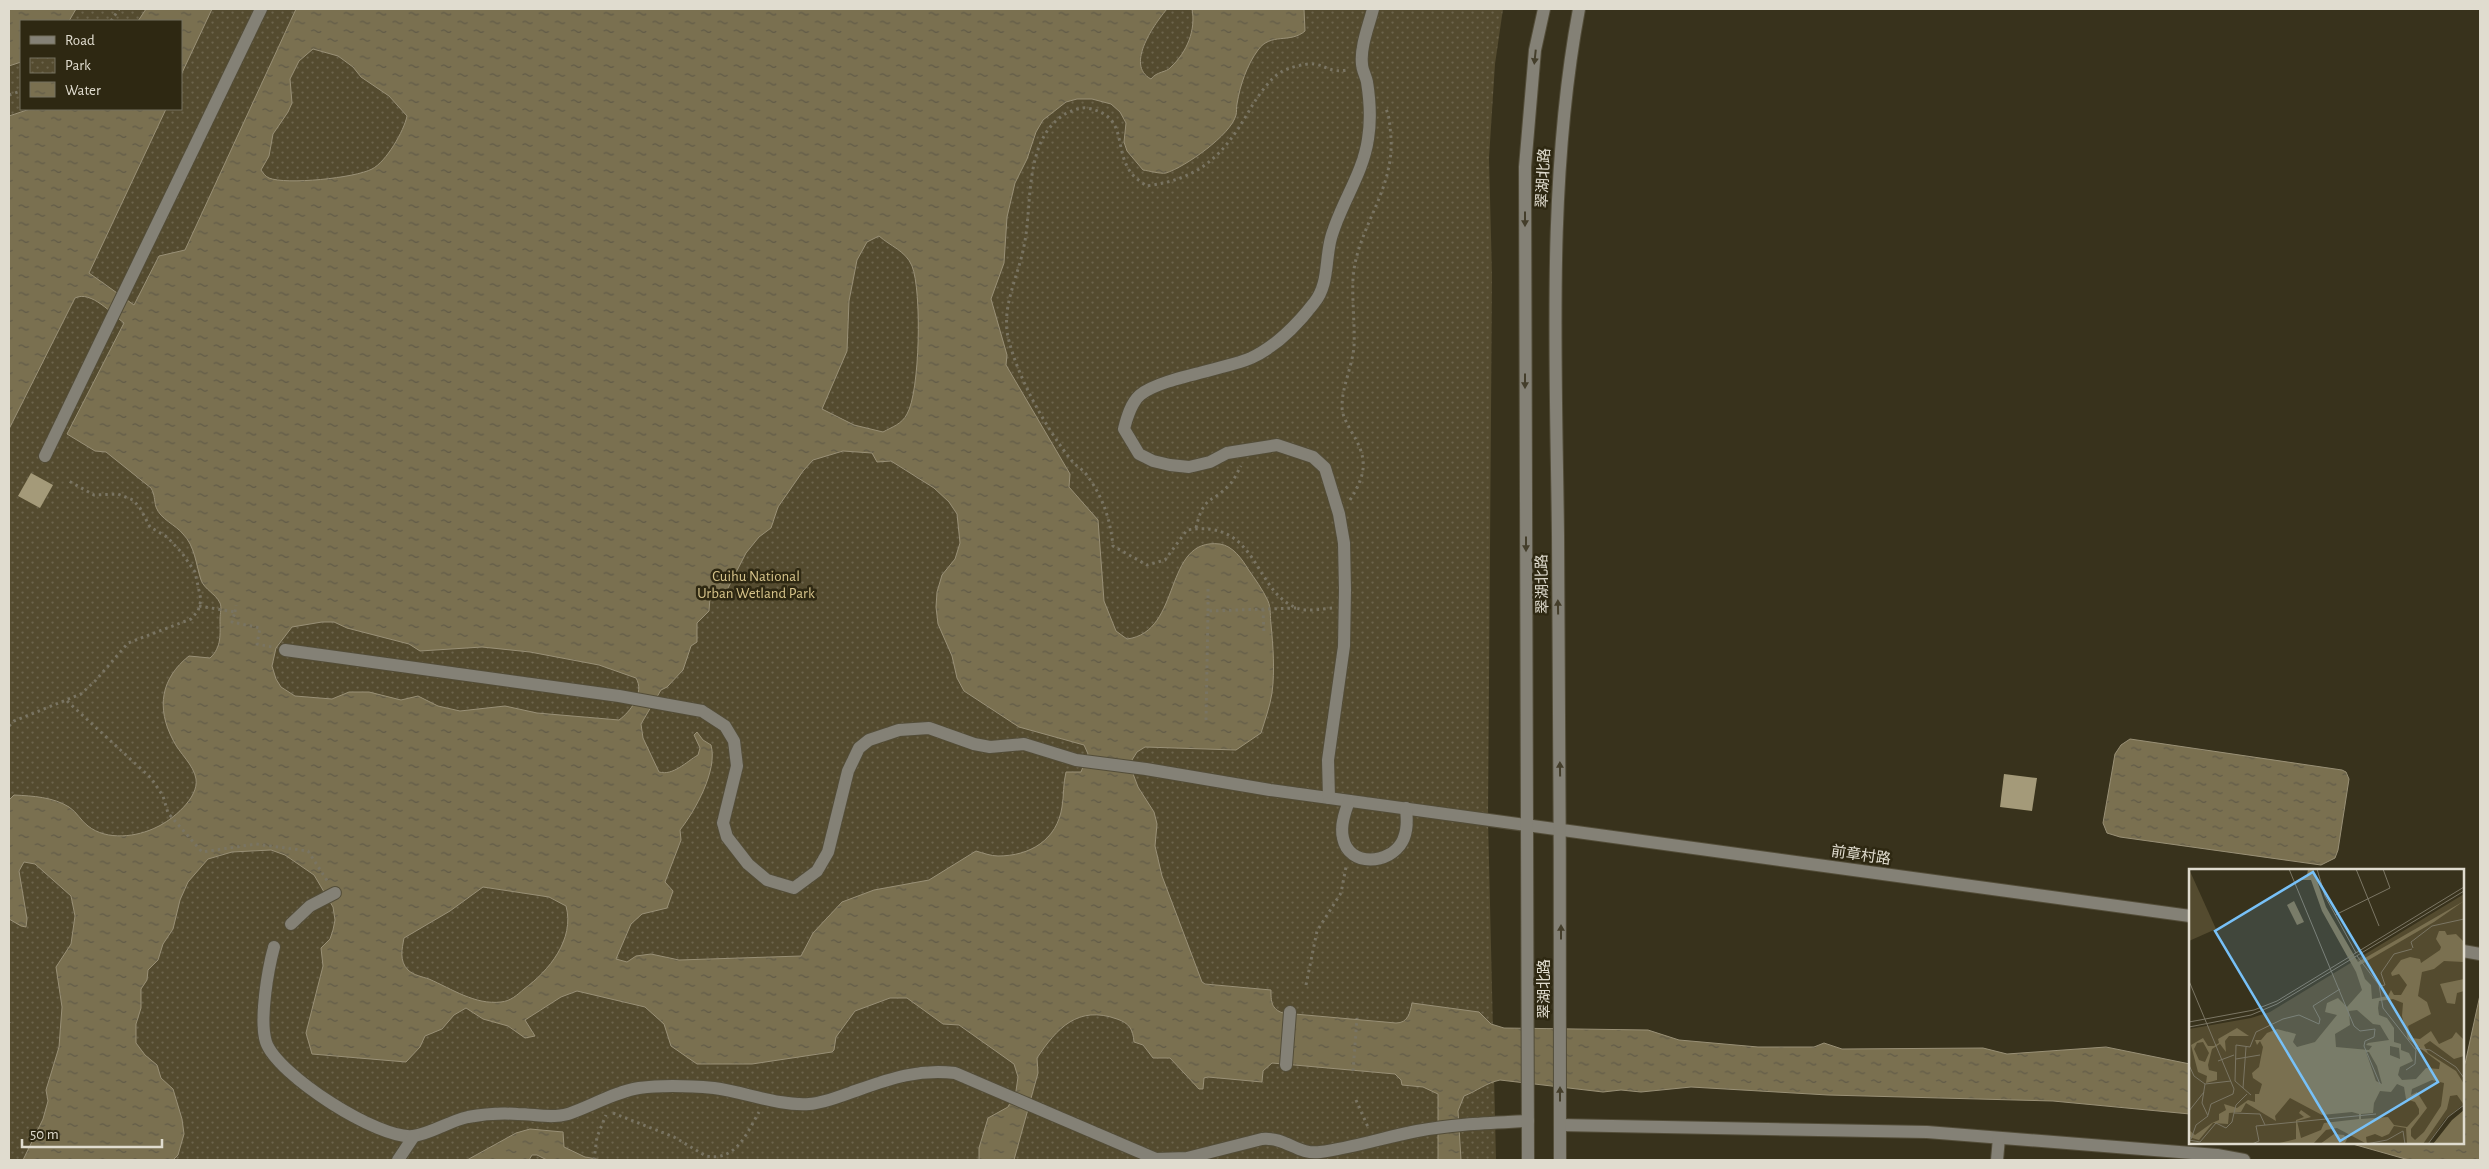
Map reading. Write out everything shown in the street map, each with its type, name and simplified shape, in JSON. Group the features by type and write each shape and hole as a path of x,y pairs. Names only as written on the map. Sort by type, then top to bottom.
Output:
{"street":[{"path":"45,456 261,9"},
{"path":"1329,798 1328,760 1344,646 1345,608 1344,544 1339,514 1325,468 1313,457 1277,445 1227,453 1210,462 1189,467 1170,465 1153,461 1139,454 1124,429 1129,412 1140,395 1160,384 1204,373 1253,357 1271,346 1315,302 1324,281 1330,241 1336,221 1355,180 1368,141 1370,118 1363,68 1364,41 1374,9"},
{"name":"翠湖北路","path":"1528,1160 1525,167 1535,50 1544,9"},
{"name":"翠湖北路","path":"1560,1160 1561,831 1556,434 1558,181 1569,61 1579,9"},
{"path":"285,650 619,696 702,711 725,726 734,741 737,755 723,823 727,837 748,864 767,880 794,888 817,871 828,852 852,760 859,748 869,740 899,730 929,728 974,744 990,747 1024,744 1076,760 1146,769 1270,790 1349,800 1406,808 1406,833 1395,851 1375,860 1362,859 1351,852 1343,839 1349,800"},
{"name":"前章村路","path":"1406,808 1561,831 2189,916"},
{"path":"291,924 310,906 335,892"},
{"path":"274,946 267,975 265,1020 266,1041 274,1057 291,1075 366,1123 395,1136 414,1136 466,1118 492,1114 567,1115 601,1100 639,1088 714,1088 810,1104 883,1081 924,1072 955,1073 1057,1116 1139,1156 1156,1160 1187,1158 1262,1139 1274,1138 1303,1151 1321,1152 1420,1131 1473,1124 1528,1121"},
{"path":"2464,951 2480,954"},
{"path":"1286,1065 1290,1012"},
{"path":"1560,1125 1927,1132 2217,1156 2244,1160"},
{"path":"398,1160 414,1136"},
{"path":"1997,1160 1999,1138"}],"path":[{"path":"113,20 120,9"},
{"path":"1297,608 1276,593 1243,545 1216,531 1196,528 1187,530 1165,560 1147,565 1113,546 1110,518 1099,492 1084,472 1073,462 1030,396 1008,340 1006,317 1024,245 1029,197 1036,157 1056,120 1068,112 1084,107 1105,114 1116,124 1132,174 1146,186 1163,184 1201,170 1221,152 1232,139 1255,101 1280,72 1314,64 1326,70 1342,71 1363,68"},
{"path":"1339,514 1356,491 1365,466 1359,444 1344,419 1342,408 1343,394 1350,371 1354,347 1353,280 1355,262 1383,193 1390,167 1390,126 1384,105"},
{"path":"1196,528 1200,511 1206,500 1232,482 1242,466 1246,451"},
{"path":"9,726 14,721 67,701 88,689 128,643 192,619 199,606 200,590 195,572 182,553 167,537 150,527 144,514 133,500 118,494 94,495 66,480"},
{"path":"1206,720 1208,588"},
{"path":"236,604 232,622 260,628 257,644 285,650"},
{"path":"199,606 235,612"},
{"path":"1208,611 1345,608"},
{"path":"1263,609 1264,635"},
{"path":"67,701 151,778 163,796 168,813 202,852 256,844 308,851 335,892"},
{"path":"1306,984 1317,931 1341,893 1343,874 1351,852"},
{"path":"1353,1071 1357,1018"},
{"path":"594,1160 600,1126 608,1111 674,1137 706,1156 720,1157 741,1144 765,1098"},
{"path":"1356,1100 1374,1140"}],"green space":[{"name":"Cuihu National Urban Wetland Park","path":"9,9 1503,9 1495,64 1489,158 1492,276 1488,819 1496,1160 9,1160"}],"water":[{"path":"9,9 76,9 70,20 20,20 20,62 9,66"},
{"path":"146,9 212,9 182,73 182,20 139,20"},
{"path":"296,9 1167,9 1150,33 1141,54 1143,73 1151,79 1169,69 1182,55 1193,25 1192,9 1304,9 1305,31 1293,37 1269,41 1254,56 1242,83 1236,115 1226,132 1217,141 1174,170 1158,173 1143,170 1127,151 1124,142 1126,123 1120,112 1111,104 1092,99 1077,99 1066,102 1043,120 1036,132 1027,159 1015,183 1007,217 1004,263 991,299 1007,355 1006,365 1070,474 1069,487 1098,520 1104,601 1116,631 1127,639 1145,633 1157,620 1166,604 1180,569 1189,555 1202,546 1220,544 1233,550 1243,561 1269,604 1274,667 1273,684 1270,703 1261,733 1236,750 1145,747 1137,752 1132,760 1132,771 1138,787 1154,812 1157,824 1155,846 1162,876 1202,982 1205,984 1271,990 1274,1007 1283,1013 1396,1023 1406,1019 1412,1003 1479,1012 1491,1024 1504,1028 1648,1030 1679,1040 1758,1047 1814,1047 1824,1043 1842,1049 1983,1048 2007,1054 2106,1047 2189,1064 2189,1114 2053,1101 1828,1095 1691,1087 1641,1092 1621,1090 1603,1092 1500,1080 1464,1096 1458,1111 1461,1160 1438,1160 1438,1094 1423,1087 1402,1085 1401,1080 1395,1074 1272,1063 1263,1071 1262,1082 1208,1077 1204,1078 1203,1089 1199,1089 1170,1058 1153,1058 1143,1045 1134,1042 1133,1033 1125,1022 1103,1015 1091,1015 1080,1017 1061,1029 1052,1037 1037,1058 1038,1073 1014,1160 979,1160 979,1148 988,1118 1008,1107 1016,1091 1018,1077 1014,1064 959,1025 943,1024 907,998 890,998 855,1011 836,1037 832,1052 752,1064 697,1064 671,1046 664,1024 645,1007 577,991 561,997 525,1020 535,1036 525,1038 508,1026 483,1019 466,1008 454,1015 442,1029 425,1036 420,1047 406,1062 312,1054 306,1033 323,966 321,948 330,939 333,930 335,920 333,907 314,875 285,855 271,850 232,852 208,859 188,882 180,900 173,929 163,944 158,960 148,970 147,980 141,989 141,1008 136,1024 136,1043 145,1055 157,1065 161,1078 173,1089 182,1119 184,1134 178,1155 173,1160 23,1160 43,1119 48,1101 46,1090 59,1047 62,1007 56,967 71,944 75,916 71,896 35,864 24,862 19,871 27,919 26,927 9,919 9,800 14,795 56,801 72,809 86,824 96,831 113,836 131,835 149,830 163,824 177,814 193,794 196,779 195,774 176,745 168,728 164,716 164,694 172,674 189,656 210,658 214,654 220,640 221,609 218,600 201,580 190,544 180,531 158,511 151,488 106,452 95,451 67,434 124,323 94,300 81,296 75,298 9,429 9,116 27,110 166,110 89,273 134,305 159,256 185,250","holes":["313,49 338,56 353,67 361,77 389,96 407,116 405,122 394,146 383,160 372,169 336,178 305,181 278,180 268,177 261,170 269,156 273,134 292,103 290,79 299,61","879,236 906,256 912,266 918,318 917,364 911,402 907,414 902,420 883,432 854,425 822,409 847,351 849,301 857,260 867,242","843,451 872,453 877,462 891,461 934,488 949,502 957,514 960,543 955,559 942,575 937,592 936,607 938,624 952,656 957,678 964,691 1019,727 1084,745 1088,754 1081,772 1066,772 1059,819 1048,837 1040,844 1021,853 1010,855 995,856 976,851 929,880 874,890 842,902 813,933 801,956 679,960 651,954 636,956 627,962 616,959 631,924 642,914 667,908 673,891 665,882 681,840 680,830 704,790 711,766 711,745 703,740 697,732 694,735 700,748 698,755 679,768 669,772 659,772 643,738 641,724 661,690 667,687 683,670 691,646 697,642 697,623 709,611 710,598 726,592 746,553 759,537 771,528 778,507 813,460","334,622 347,628 409,644 420,651 482,647 530,652 599,665 636,678 639,690 632,707 619,720 537,713 505,706 460,711 438,706 418,696 401,700 369,692 349,692 332,699 295,696 281,687 276,679 272,666 276,648 292,627","483,887 549,897 566,906 567,930 558,953 551,964 533,982 508,1000 482,1001 418,976 410,972 403,963 404,938 450,911"]},
{"path":"2130,739 2346,772 2349,779 2338,850 2335,858 2321,865 2120,837 2107,833 2103,823 2115,754 2121,745"},
{"path":"2480,995 2480,1160 2409,1160 2353,1144 2464,1144 2464,1068"},
{"path":"530,1129 563,1132 564,1147 585,1157 602,1160 547,1160 537,1155 532,1155 529,1160 467,1160 516,1133"}],"building":[{"path":"31,473 53,485 40,508 18,496"},
{"path":"2004,774 2037,778 2032,811 2000,807"}]}
